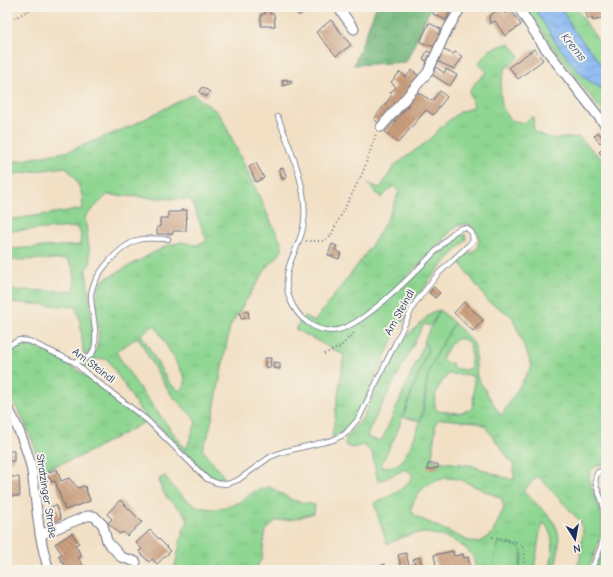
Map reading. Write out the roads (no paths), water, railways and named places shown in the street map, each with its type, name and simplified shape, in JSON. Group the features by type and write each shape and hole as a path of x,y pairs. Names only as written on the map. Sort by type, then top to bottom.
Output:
{"street":[{"path":"338,7 354,28"},
{"path":"381,127 428,72 445,34 461,7"},
{"path":"518,7 545,48 606,126"},
{"name":"Stratzinger Straße","path":"7,406 26,448 32,472 40,535 48,570"},
{"path":"40,535 87,516 94,516 103,525 107,541 121,557 136,562"}],"lane":[{"name":"Am Steindl","path":"7,346 19,340 29,341 74,362 147,420 207,479 216,483 227,484 238,480 270,457 282,452 333,440 345,434 354,426 415,303 438,274 473,241 472,234 467,228 461,228 454,232 428,260 364,318 345,327 326,330 313,326 303,319 289,298 287,275 301,238 304,222 304,206 295,161 278,117"},
{"path":"74,362 86,358 94,349 95,328 91,297 92,286 98,275 110,261 134,242 147,239 168,239"},
{"path":"591,570 602,540 605,522 603,503 594,482 595,476 598,472 606,469"}],"water":[{"name":"Krems","path":"534,7 560,7 573,29 606,70 606,92 588,80 574,66"}]}
